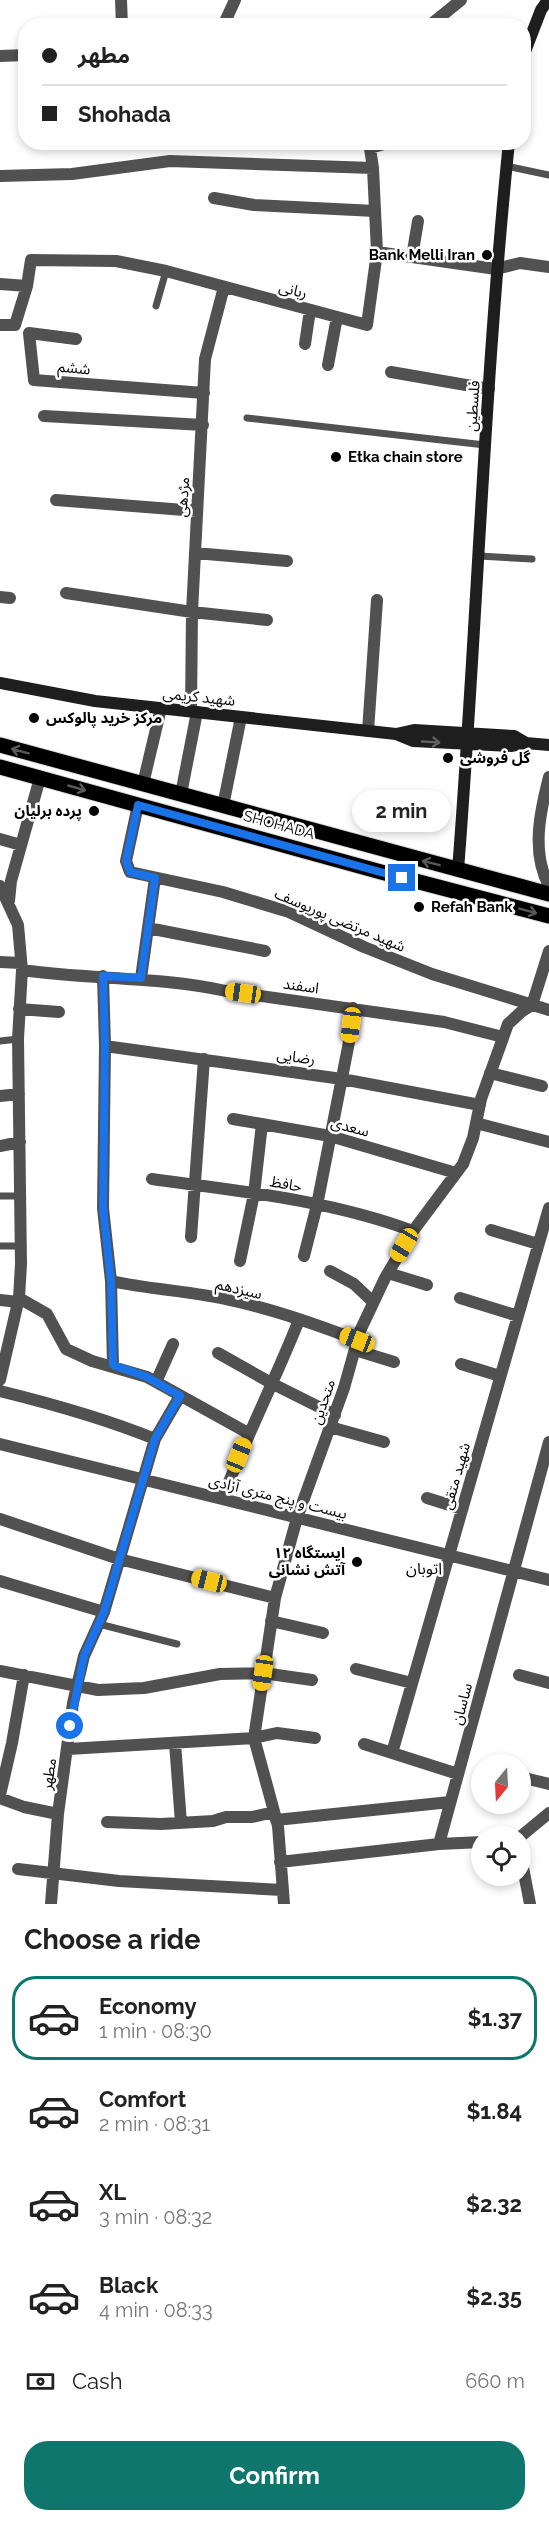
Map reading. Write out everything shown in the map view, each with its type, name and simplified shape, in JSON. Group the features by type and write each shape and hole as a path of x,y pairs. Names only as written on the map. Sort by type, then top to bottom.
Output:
{"main road":[{"path":"531,35 540,10 548,0"},
{"name":"فلسطین","path":"458,870 496,269 508,150"},
{"name":"شهید کریمی","path":"0,683 95,701 396,734 414,730 468,739 514,736 526,743 549,746"},
{"name":"SHOHADA","path":"0,745 549,894"},
{"name":"SHOHADA","path":"0,767 549,916"}],"street":[{"path":"121,0 122,18"},
{"path":"227,18 235,0"},
{"path":"444,18 461,0"},
{"path":"0,56 18,55"},
{"name":"ربانی","path":"27,286 31,260 116,261 166,271 367,325 377,252 373,168 370,150"},
{"path":"0,176 72,174 170,161 373,168"},
{"path":"214,198 254,205 375,211"},
{"path":"412,257 418,221"},
{"path":"377,252 496,269 520,263 549,267"},
{"path":"0,285 27,286 15,325 0,324"},
{"name":"مژدهی","path":"181,794 194,712 192,612 205,358 224,287"},
{"path":"305,345 310,310"},
{"path":"328,365 337,317"},
{"name":"ششم","path":"76,339 29,333 34,380 204,393"},
{"path":"391,372 489,389"},
{"path":"44,416 203,425"},
{"path":"57,500 197,511"},
{"path":"195,553 287,561"},
{"path":"66,593 192,612 267,620"},
{"path":"368,731 377,600"},
{"path":"143,784 161,708"},
{"path":"223,806 241,717"},
{"path":"549,777 539,821 538,848 543,875 549,886"},
{"path":"9,902 11,881 40,778"},
{"name":"شهید مرتضی پوریوسف","path":"138,805 126,861 130,872 223,892 289,912 364,947 432,974 549,1010"},
{"path":"0,839 21,845"},
{"path":"141,978 155,878"},
{"path":"0,886 18,925 21,966 18,1039 21,1246 18,1300 3,1352 0,1380"},
{"path":"148,928 265,951"},
{"path":"532,1005 549,951"},
{"name":"اسفند","path":"0,962 57,975 141,978 353,1008 444,1022 503,1037"},
{"path":"103,976 105,1046 103,1208 111,1281 113,1365"},
{"name":"متحدین","path":"284,1904 275,1816 254,1738 275,1598 297,1518 373,1302 413,1231 464,1164 490,1074 508,1024 532,1005"},
{"path":"304,1256 317,1205 342,1079 353,1008"},
{"path":"19,1010 59,1012"},
{"name":"رضایی","path":"105,1046 342,1079 480,1106"},
{"path":"192,1237 204,1059"},
{"path":"490,1074 542,1086"},
{"path":"0,1096 19,1094"},
{"name":"سعدی","path":"233,1119 330,1136 456,1173"},
{"path":"477,1123 549,1142"},
{"path":"240,1261 254,1194 262,1124"},
{"path":"0,1146 20,1142"},
{"name":"حافظ","path":"152,1179 317,1205 365,1215 413,1231"},
{"name":"شهید متقی","path":"392,1753 549,1208"},
{"path":"491,1230 538,1244"},
{"path":"330,1271 354,1284 373,1302"},
{"path":"388,1273 427,1285"},
{"name":"سیزدهم","path":"111,1281 148,1289 235,1301 299,1320 394,1362"},
{"path":"460,1298 518,1316"},
{"path":"0,1300 18,1300 47,1314 66,1349 156,1382 248,1433"},
{"path":"222,1499 248,1433 273,1384 299,1320"},
{"path":"156,1382 173,1344"},
{"path":"218,1353 334,1415"},
{"path":"461,1364 500,1377"},
{"path":"0,1391 113,1421 155,1439"},
{"name":"مطهر","path":"51,1904 58,1814 84,1656 101,1618 155,1439 180,1396"},
{"path":"330,1427 384,1442"},
{"name":"ساسان","path":"439,1844 549,1442"},
{"name":"بیست و پنج متری آزادی","path":"0,1444 549,1581"},
{"path":"427,1498 462,1509"},
{"path":"0,1519 119,1559 275,1598"},
{"path":"0,1581 101,1618"},
{"path":"271,1621 323,1633"},
{"path":"356,1669 412,1683"},
{"path":"0,1671 77,1688 99,1690 144,1688 220,1674 263,1673 312,1680"},
{"path":"24,1676 0,1796 24,1807 58,1814"},
{"path":"519,1676 549,1683"},
{"path":"68,1749 254,1738 278,1733 315,1738"},
{"path":"175,1743 181,1823"},
{"path":"364,1744 458,1774"},
{"path":"531,1780 549,1784"},
{"path":"107,1822 181,1823 213,1821 226,1817 275,1816 450,1802"},
{"path":"531,1828 549,1813"},
{"path":"280,1862 471,1843"},
{"path":"18,1869 119,1881 282,1890"},
{"path":"527,1886 530,1904"}],"lane":[{"path":"506,166 549,176"},
{"path":"156,306 166,271"},
{"path":"247,418 485,446"},
{"path":"479,556 532,559"},
{"path":"0,1041 18,1039"},
{"path":"0,1196 21,1196"},
{"path":"0,1246 21,1246"},
{"path":"101,1618 177,1644"}],"place":[{"name":"Bank Melli Iran","path":"487,255"},
{"name":"Etka chain store","path":"336,457"},
{"name":"مركز خريد پالوكس","path":"34,718"},
{"name":"گل فروشی","path":"448,758"},
{"name":"پرده برلیان","path":"94,811"},
{"name":"Refah Bank","path":"419,907"},
{"name":"ایستگاه ۱۲ آتش نشانی","path":"357,1562"}],"district":[{"name":"اتوبان","path":"424,1568"}],"route":[{"path":"70,1726 84,1656 104,1612 155,1439 180,1396 147,1377 113,1365 111,1281 103,1208 105,1137 103,976 141,978 155,878 130,872 126,861 138,805 402,878"}]}
